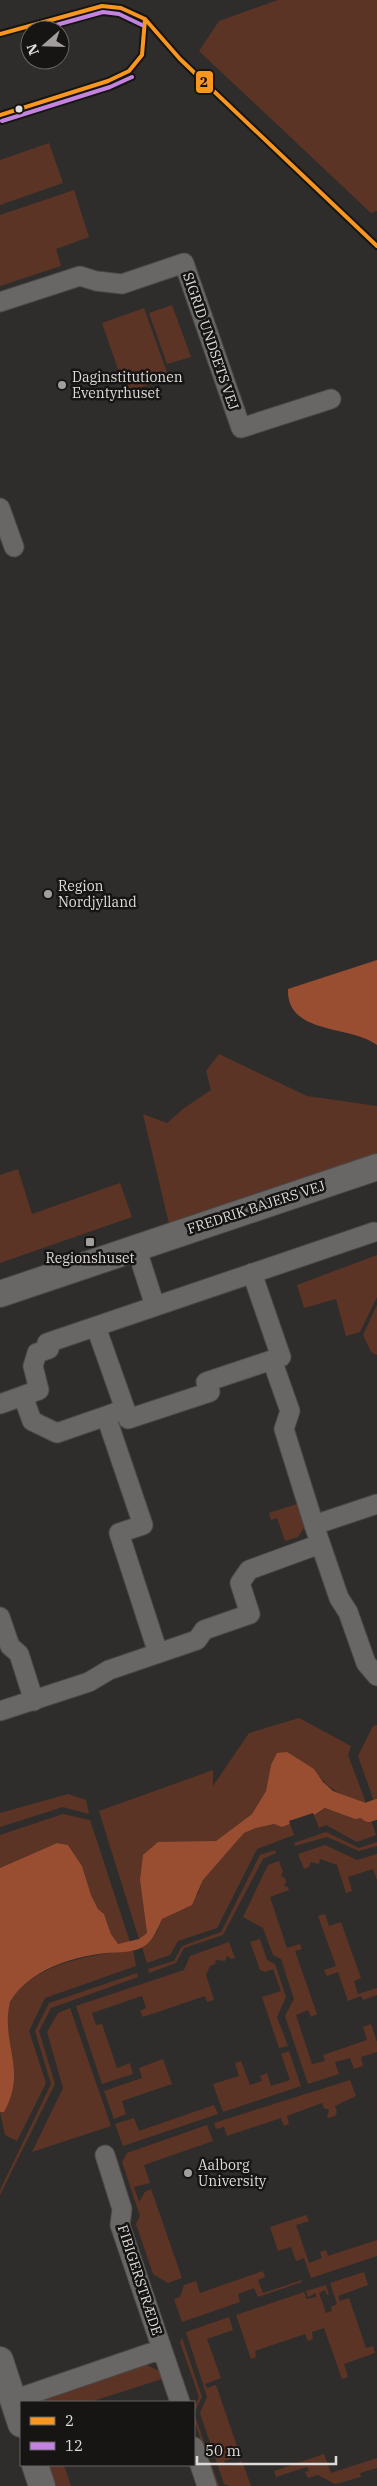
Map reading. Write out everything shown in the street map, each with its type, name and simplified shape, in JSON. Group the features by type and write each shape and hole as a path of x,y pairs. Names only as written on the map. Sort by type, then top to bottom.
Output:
{"street":[{"name":"SIGRID UNDSETS VEJ","path":"0,302 80,276 96,281 122,284 184,262 241,428 331,399"},
{"path":"0,508 14,547"},
{"name":"FREDRIK BAJERS VEJ","path":"0,1294 377,1167"},
{"path":"0,1404 40,1389 34,1366 37,1353 49,1349 47,1343 374,1232"},
{"path":"136,1247 155,1306"},
{"path":"96,1327 128,1419 210,1392 206,1382 281,1357 252,1273"},
{"path":"272,1360 290,1411 284,1429 320,1544 339,1598 348,1612 366,1663 377,1676"},
{"path":"23,1396 32,1421 57,1433 124,1409"},
{"path":"106,1416 144,1525 119,1533 158,1653"},
{"path":"314,1525 377,1504"},
{"path":"0,1711 89,1682 109,1670 197,1640 204,1630 250,1614 240,1583 249,1570 320,1544"},
{"path":"0,1618 10,1646 19,1654 34,1701"},
{"name":"FIBIGERSTRÆDE","path":"105,2155 122,2209 120,2224 180,2401"},
{"name":"FIBIGERSTRÆDE","path":"42,2401 162,2349"},
{"path":"0,2360 17,2412"},
{"path":"195,2450 207,2486"},
{"path":"35,2466 42,2486"}],"shaded area":[{"path":"278,0 377,0 377,211 371,213 199,51 219,21"},
{"path":"49,143 63,183 0,205 0,160"},
{"path":"74,190 89,237 56,249 61,266 0,286 0,215"},
{"path":"172,305 191,357 167,364 149,313"},
{"path":"144,308 169,378 126,392 102,323"},
{"path":"377,960 377,1045 352,1034 308,1022 297,1014 290,1004 288,989"},
{"path":"219,1054 307,1096 377,1106 377,1157 170,1228 143,1114 167,1123 183,1109 211,1090 206,1071"},
{"path":"18,1169 32,1214 120,1183 132,1217 0,1263 0,1175"},
{"path":"377,1255 377,1297 360,1332 346,1336 336,1299 304,1308 297,1285"},
{"path":"377,1305 377,1355 371,1352 363,1335"},
{"path":"303,1502 305,1524 298,1537 285,1541 277,1518 271,1520 269,1513"},
{"path":"299,1718 351,1746 348,1755 366,1803 336,1791 325,1783 314,1769 271,1765 266,1791 252,1814 216,1841 195,1843 140,1880 147,1933 139,1939 99,1811 213,1770 213,1786 249,1733"},
{"path":"377,1725 377,1810 358,1756 373,1726"},
{"path":"287,1752 314,1769 323,1782 333,1791 366,1803 370,1817 355,1819 325,1808 314,1815 313,1813 289,1821 290,1824 282,1827 274,1824 244,1833 203,1880 192,1905 162,1919 154,1936 142,1948 132,1951 93,1955 65,1962 39,1973 28,1981 10,2002 8,2030 14,2082 11,2097 4,2112 0,2112 0,1868 57,1843 68,1845 82,1866 91,1895 98,1909 104,1914 111,1934 118,1944 139,1939 147,1933 140,1880 143,1855 158,1842 216,1841 252,1814 266,1791 271,1765 277,1753"},
{"path":"68,1794 86,1800 89,1814 63,1807 0,1827 0,1813"},
{"path":"326,1808 355,1819 370,1817 376,1835 357,1842 326,1825 319,1828 314,1815"},
{"path":"63,1814 90,1820 130,1942 118,1944 111,1934 104,1914 98,1909 91,1895 82,1866 68,1845 57,1843 0,1868 0,1835"},
{"path":"274,1824 282,1827 290,1824 294,1835 257,1849 217,1928 178,1941 170,1955 147,1963 142,1947 157,1932 162,1919 175,1912 198,1894 203,1880 244,1833"},
{"path":"326,1832 359,1848 377,1842 377,1846 359,1851 327,1837 295,1846 294,1843"},
{"path":"325,1845 357,1860 377,1854 377,1880 373,1869 348,1877 352,1891 346,1893 337,1865 320,1859 319,1864 311,1862 309,1867 304,1869 298,1854"},
{"path":"275,1850 276,1853 263,1859 223,1935 184,1948 176,1963 149,1973 148,1969 174,1961 182,1946 221,1932 260,1855"},
{"path":"279,1861 283,1872 281,1876 285,1878 286,1882 284,1886 288,1887 289,1890 270,1897 287,1948 300,1944 302,1949 295,1951 317,2014 311,2017 308,2010 296,2015 312,2064 325,2061 323,2055 367,2040 363,2027 371,2024 377,2042 377,2052 361,2057 363,2066 354,2069 350,2058 335,2062 339,2074 308,2084 285,2016 294,1999 281,1959 273,1955 263,1928 243,1917 268,1865"},
{"path":"325,1914 329,1926 341,1922 361,1978 354,1981 358,1994 377,1988 377,1995 363,2000 361,1996 348,2001 338,1972 327,1976 324,1970 336,1966 318,1916"},
{"path":"260,1939 267,1960 275,1964 286,1997 277,2017 288,2046 279,2048 262,1997 281,1991 273,1969 265,1972 260,1970 250,1942"},
{"path":"229,1942 235,1958 232,1959 227,1956 225,1961 216,1960 215,1964 210,1966 206,1975 214,2000 207,2002 205,1996 143,2017 140,2011 146,2008 142,1996 92,2013 96,2025 102,2024 117,2068 130,2063 133,2074 102,2084 76,2006 184,1970 190,1956"},
{"path":"133,1950 136,1966 45,1998 29,2031 46,2083 17,2141 5,2135 0,2112 4,2112 12,2072 4,2043 3,2027 8,2007 19,1990 34,1978 52,1968 94,1956"},
{"path":"137,1973 138,1977 51,2008 39,2031 55,2084 0,2195 0,2190 51,2084 35,2031 49,2003"},
{"path":"70,2008 111,2126 32,2152 63,2088 47,2032 58,2013"},
{"path":"289,2051 301,2086 223,2112 213,2084 239,2076 235,2063 241,2061 250,2085 262,2081 260,2076 267,2073 271,2086 290,2080 281,2054"},
{"path":"163,2059 172,2084 122,2101 126,2114 114,2119 104,2091 142,2078 139,2068"},
{"path":"350,2080 356,2096 335,2106 337,2112 335,2116 327,2118 329,2110 324,2108 322,2103 287,2116 289,2124 284,2126 281,2118 227,2136 224,2127 216,2129 214,2123"},
{"path":"214,2105 218,2114 123,2146 115,2124 134,2118 139,2131"},
{"path":"207,2125 213,2141 144,2165 150,2183 134,2187 139,2202 145,2192 151,2189 182,2278 168,2283 153,2274 136,2224 140,2216 122,2162 127,2153"},
{"path":"306,2215 309,2221 296,2225 309,2263 322,2258 320,2252 326,2250 328,2256 377,2240 377,2256 311,2278 304,2258 296,2261 291,2247 278,2251 270,2227"},
{"path":"263,2271 265,2277 258,2280 263,2293 302,2280 302,2282 258,2297 254,2288 238,2294 240,2302 182,2322 174,2299 180,2297 184,2285 196,2281 200,2293"},
{"path":"364,2272 368,2285 338,2296 340,2301 349,2298 366,2348 373,2346 375,2353 344,2364 348,2377 342,2379 324,2328 312,2332 313,2339 308,2341 305,2334 255,2351 256,2357 251,2359 236,2315 304,2292 307,2299 316,2297 316,2293 308,2297 306,2291 326,2285 329,2295 327,2295 325,2290 319,2293 326,2313 332,2311 331,2307 337,2304 330,2283"},
{"path":"229,2317 233,2330 207,2339 221,2378 205,2384 207,2388 216,2385 238,2449 232,2451 234,2458 224,2461 226,2466 242,2461 251,2486 229,2486 224,2484 200,2413 207,2397 186,2332"},
{"path":"182,2338 202,2397 195,2411 195,2405 199,2397 180,2342"},
{"path":"145,2364 161,2372 165,2378 93,2401 42,2401"},
{"path":"195,2416 219,2486 216,2486 195,2423"},
{"path":"324,2454 331,2473 377,2458 377,2468 360,2473 361,2477 335,2484 318,2475 308,2478 305,2472 309,2471 307,2467 276,2477 274,2471"},
{"path":"47,2466 64,2466 71,2486 55,2486"}],"waterway":[{"path":"369,1812 377,1809"}],"transit line":[{"name":"2","path":"0,34 102,6 121,8 145,19 180,59 377,246"},
{"name":"12","path":"70,21 103,12 119,14 142,25"},
{"name":"2","path":"0,115 108,81 129,71 142,55 145,19"},
{"name":"12","path":"2,121 110,87 132,77"}],"place":[{"name":"Daginstitutionen Eventyrhuset","path":"62,385"},
{"name":"Region Nordjylland","path":"48,894"},
{"name":"Regionshuset","path":"90,1242"},
{"name":"Aalborg University","path":"188,2173"}]}
